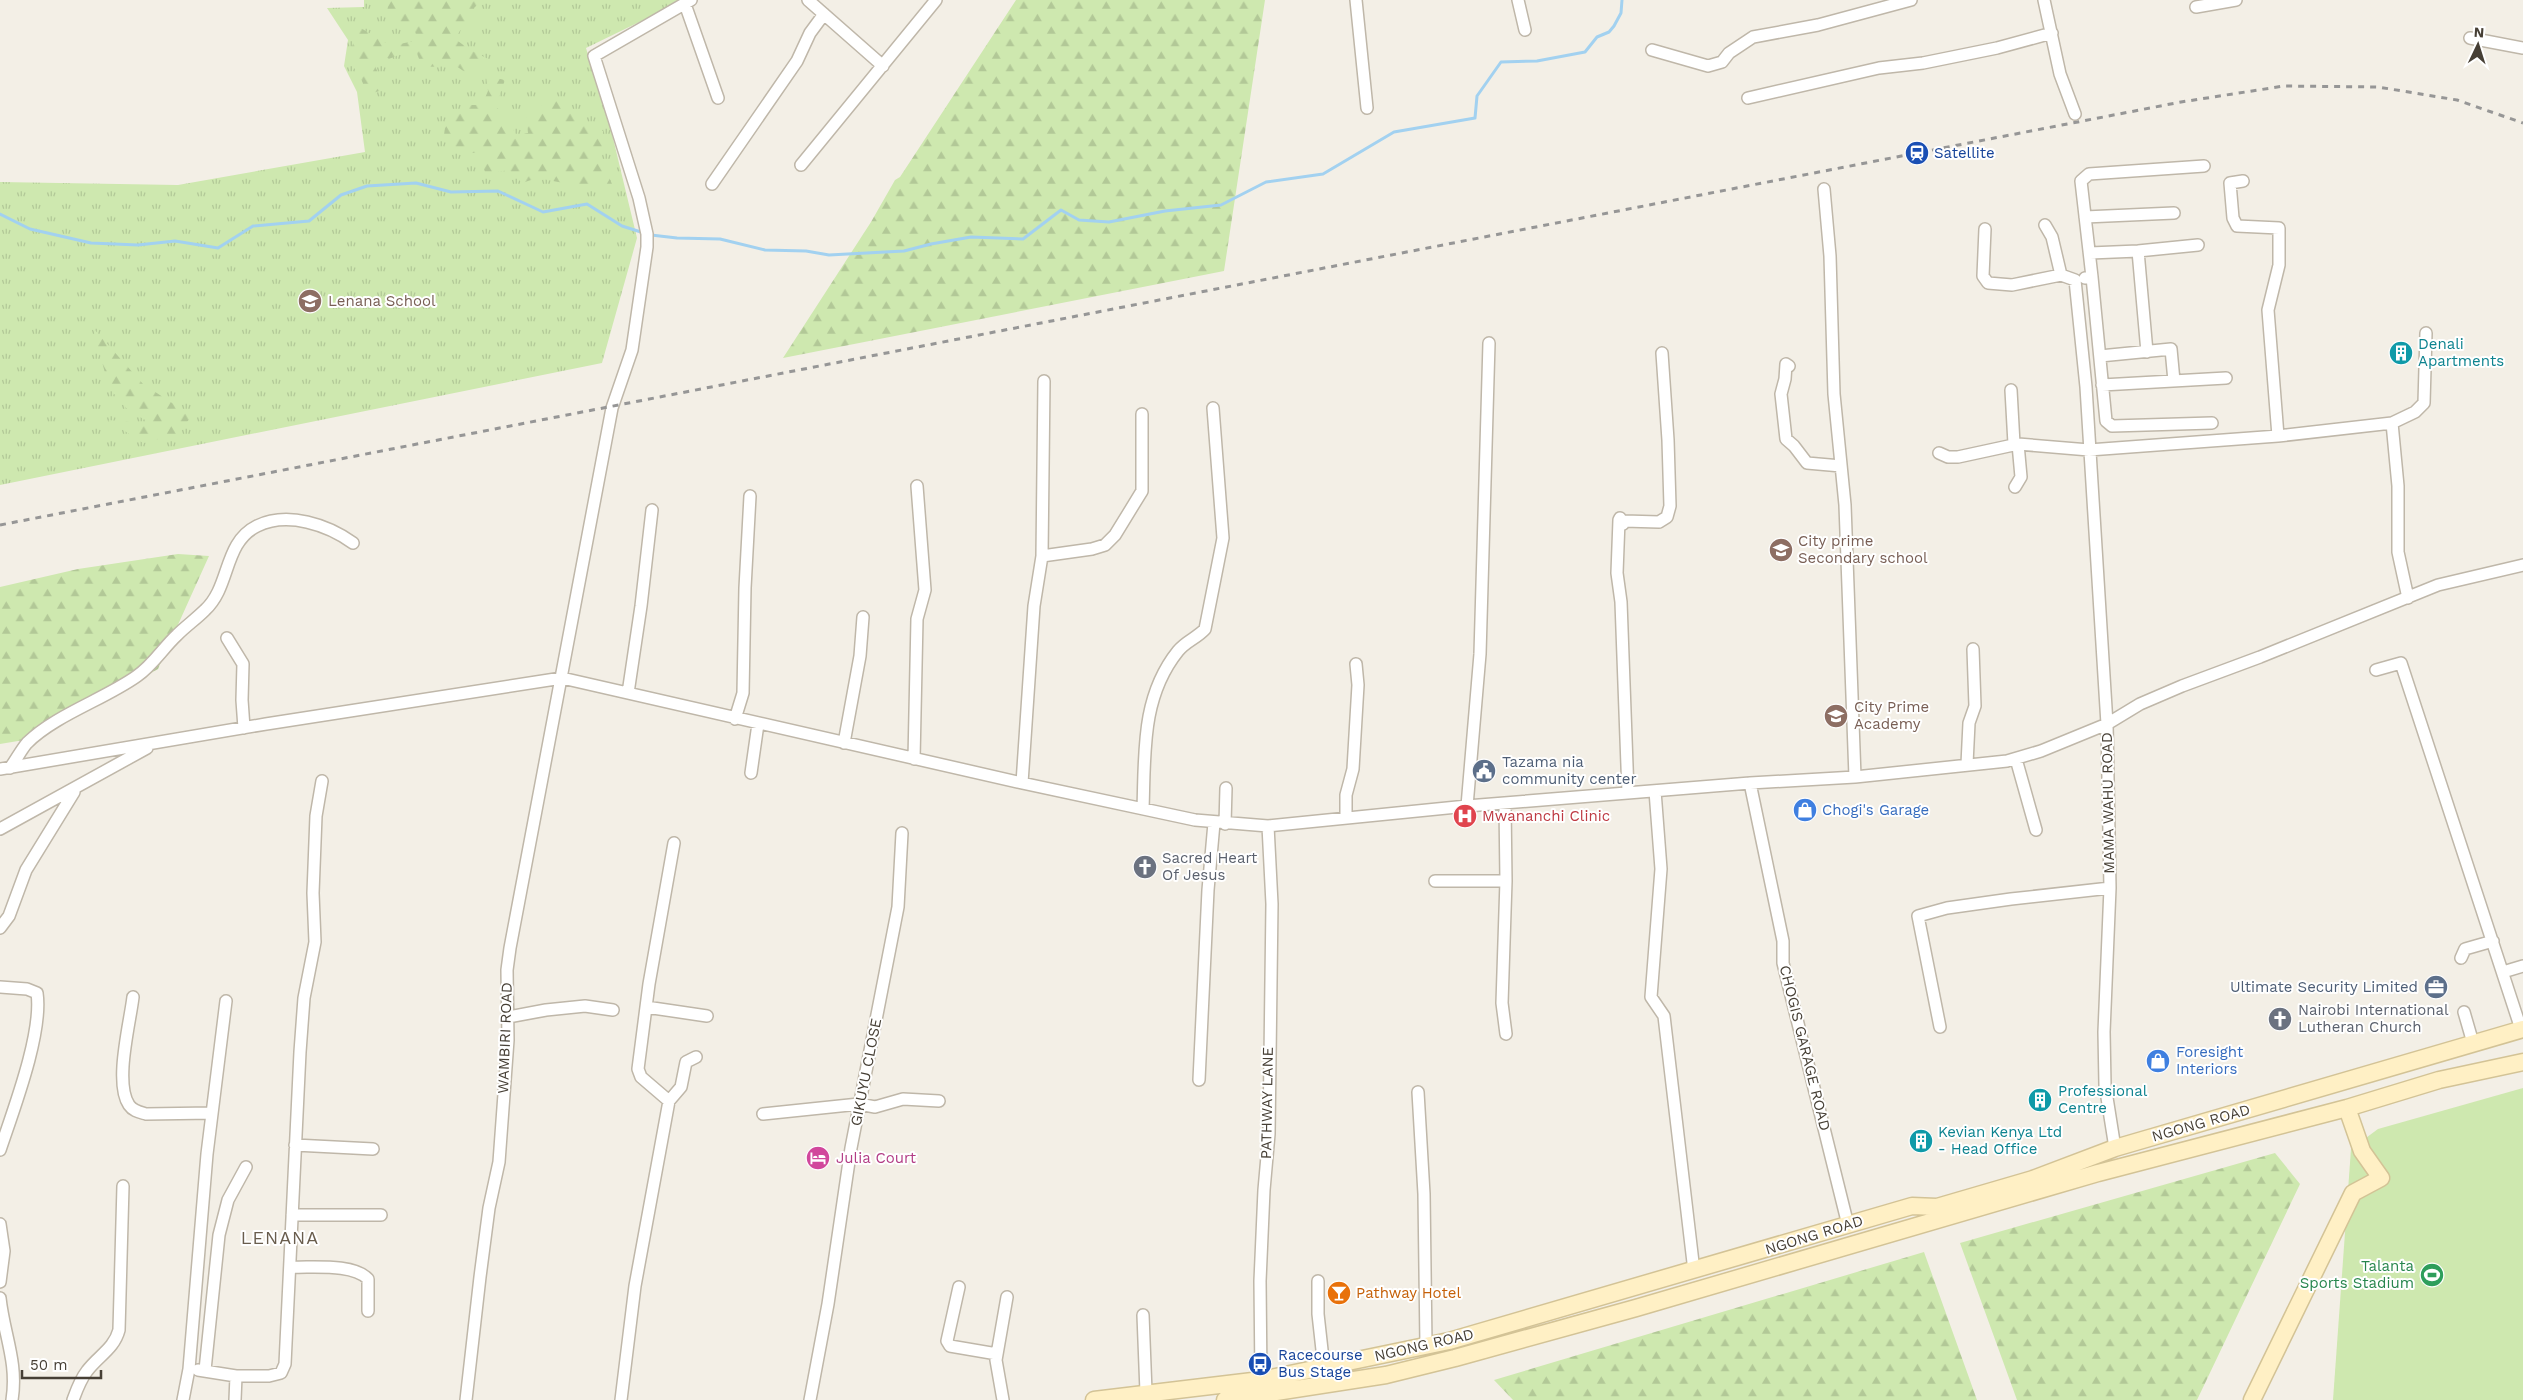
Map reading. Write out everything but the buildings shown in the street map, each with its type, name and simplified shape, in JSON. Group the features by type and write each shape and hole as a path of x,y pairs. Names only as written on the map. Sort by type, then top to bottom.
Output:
{"main road":[{"name":"NGONG ROAD","path":"1094,1400 1146,1392 1261,1380 1324,1368 1426,1344 1448,1341 1694,1271 1912,1206 1937,1207 2033,1179 2114,1148 2522,1029"},
{"name":"NGONG ROAD","path":"1225,1400 1386,1375 1455,1358 1636,1308 2098,1173 2347,1108 2440,1080 2523,1062"},
{"path":"2252,1400 2353,1193 2381,1178 2362,1151 2347,1108"}],"street":[{"path":"808,0 883,66"},
{"path":"801,165 936,0"},
{"path":"1356,0 1367,108"},
{"path":"1518,0 1525,30"},
{"path":"1652,50 1668,53 1708,66 1722,62 1729,53 1753,38 1818,25 1911,0"},
{"path":"2044,0 2060,74 2075,114"},
{"path":"2196,7 2236,0"},
{"path":"688,2 718,98"},
{"name":"WAMBIRI ROAD","path":"466,1400 483,1251 499,1162 508,1017 507,970 510,948 612,408 632,350 647,247 647,234 639,198 594,56 688,2"},
{"path":"712,184 796,61 810,33 824,14"},
{"path":"1748,98 1880,68 1923,63 1997,48 2052,33"},
{"path":"2470,38 2523,48"},
{"path":"2204,166 2085,175 2081,181 2106,421 2112,426 2212,422"},
{"path":"2243,181 2230,183 2233,218 2237,226 2279,228 2279,265 2268,310 2278,436"},
{"path":"1824,189 1830,256 1834,394 1845,505 1855,777"},
{"path":"2085,217 2174,213"},
{"path":"2045,225 2052,237 2061,275"},
{"path":"1985,229 1983,276 1988,283 2012,285 2061,275 2075,280 2092,277"},
{"path":"2090,253 2138,251 2198,245"},
{"path":"2138,251 2147,352"},
{"path":"5,769 244,728 562,678 1022,784 1219,823 1268,826 1468,806 1750,783 1855,777 2016,759 2107,724 2086,387 2075,280"},
{"path":"1939,453 1948,457 1958,457 2016,444 2089,450 2278,436 2392,423 2414,412 2424,403 2426,332"},
{"path":"1468,806 1480,654 1489,343"},
{"path":"2100,356 2171,349 2174,380"},
{"path":"1628,793 1621,602 1617,573 1619,524 1620,518 1623,524 1624,521 1659,522 1667,516 1670,506 1662,353"},
{"path":"1789,366 1786,364 1781,394 1786,440 1794,446 1807,463 1822,466 1841,466"},
{"path":"2102,385 2226,378"},
{"path":"1022,784 1034,606 1042,556 1044,381"},
{"path":"2012,390 2016,444 2021,476 2015,487"},
{"path":"1143,808 1146,732 1150,704 1177,652 1186,642 1205,629 1210,594 1220,559 1223,528 1213,408"},
{"path":"1042,556 1092,549 1105,545 1115,535 1142,491 1142,414"},
{"path":"2392,423 2398,486 2398,552 2408,598"},
{"path":"914,759 917,619 925,590 917,486"},
{"path":"735,719 743,693 745,588 750,496"},
{"path":"628,694 641,606 652,510"},
{"path":"5,769 27,743 56,723 139,674 176,636 207,609 214,601 223,583 234,548 248,532 270,522 316,523 331,528 354,543"},
{"name":"MAMA WAHU ROAD","path":"2114,1148 2106,1085 2104,1032 2110,888 2107,724 2140,704 2182,686 2438,585 2523,565"},
{"path":"844,743 860,656 863,617"},
{"path":"227,638 243,664 242,700 244,728"},
{"path":"1967,764 1969,723 1975,706 1973,649"},
{"path":"2376,670 2401,663 2522,1029"},
{"path":"1346,818 1346,795 1353,768 1358,685 1356,664"},
{"path":"751,773 758,724"},
{"path":"0,828 76,789 112,766 156,743"},
{"path":"2016,759 2036,830"},
{"path":"189,1369 236,1376 268,1376 281,1373 285,1364 304,998 315,942 313,893 316,816 322,781"},
{"name":"CHOGIS GARAGE ROAD","path":"1750,783 1782,935 1783,963 1848,1225"},
{"path":"1199,1080 1208,890 1226,788"},
{"path":"0,928 9,916 26,870 76,789"},
{"path":"1655,791 1661,869 1651,997 1664,1016 1694,1271"},
{"path":"1505,804 1506,881 1502,1003 1506,1034"},
{"name":"PATHWAY LANE","path":"1261,1380 1260,1281 1264,1190 1269,1134 1269,962 1272,904 1268,826"},
{"name":"GIKUYU CLOSE","path":"810,1400 860,1104 898,907 902,833"},
{"path":"669,1101 641,1076 638,1069 646,1007 674,843"},
{"path":"1435,881 1506,881"},
{"path":"1940,1027 1918,916 1947,908 2110,888"},
{"path":"2461,958 2466,950 2493,941"},
{"path":"2503,972 2523,966"},
{"path":"0,987 27,989 37,993 38,1002 35,1034 0,1150"},
{"path":"133,997 122,1076 128,1105 135,1111 146,1114 212,1113"},
{"path":"183,1400 189,1369 212,1113 226,1001"},
{"path":"508,1017 546,1010 585,1006 613,1010"},
{"path":"646,1007 707,1016"},
{"path":"2464,1012 2473,1043"},
{"path":"620,1400 635,1286 669,1101 681,1087 686,1062 696,1057"},
{"path":"1418,1092 1424,1194 1426,1344"},
{"path":"763,1114 860,1104 875,1107 903,1099 939,1102"},
{"path":"295,1145 372,1150"},
{"path":"205,1370 219,1236 228,1200 246,1167"},
{"path":"73,1400 79,1383 88,1369 116,1341 118,1330 123,1186"},
{"path":"292,1215 381,1215"},
{"path":"0,1224 4,1251 0,1282"},
{"path":"290,1267 350,1269 363,1274 368,1279 368,1311"},
{"path":"1318,1281 1318,1314 1324,1368"},
{"path":"959,1286 947,1341 950,1346 997,1354"},
{"path":"1003,1400 996,1370 1007,1297"},
{"path":"0,1298 14,1366 15,1380 12,1400"},
{"path":"1143,1315 1146,1392"},
{"path":"235,1400 236,1376"}],"green space":[{"name":"Lenana School","path":"364,0 679,0 666,9 586,48 612,134 637,238 602,363 0,485 0,182 178,185 365,152 357,92 344,66 348,40 327,8 364,7"},
{"path":"388,0 437,0 440,5 443,0 482,0 474,8 477,21 461,29 455,39 488,59 471,76 456,66 422,67 415,48 389,59 374,49 375,66 385,89 370,94 348,58 359,27 391,46 418,40 414,29 387,19"},
{"path":"1016,0 1265,0 1224,271 783,358 871,222 895,180 900,177"},
{"path":"486,76 505,80 495,107 505,113 516,135 528,133 526,112 538,115 545,97 568,105 578,119 603,131 602,161 612,184 585,187 537,178 522,183 509,170 486,174 477,153 449,153 444,135 446,120 465,105 482,105 488,91"},
{"path":"93,328 143,384 192,416 177,434 143,443 108,420 152,424 128,410 109,388"},
{"path":"178,554 209,556 158,669 36,738 0,744 0,587 78,569"},
{"name":"Talanta Sports Stadium","path":"2523,1088 2523,1400 2333,1400 2351,1149 2378,1129"},
{"path":"2275,1153 2300,1184 2197,1400 2017,1400 1960,1243"},
{"path":"1924,1252 1977,1400 1513,1400 1494,1380"}],"waterway":[{"path":"651,235 720,239 765,250 806,251 829,255 904,251 971,237 1023,239 1061,210 1079,220 1109,222 1165,211 1221,205 1266,182 1323,174 1394,132 1475,118 1477,96 1501,62 1537,61 1585,52 1597,37 1609,32 1614,26 1621,13 1622,0"},
{"path":"0,214 30,229 91,243 138,245 175,241 218,248 253,226 309,221 341,195 367,186 416,183 451,192 498,191 543,212 587,204 622,226 644,233"}],"railway":[{"path":"0,525 2181,102 2284,86 2378,87 2457,100 2523,123"}],"place":[{"name":"Satellite","path":"1917,153"},
{"name":"Lenana School","path":"310,301"},
{"name":"Denali Apartments","path":"2401,353"},
{"name":"City prime Secondary school","path":"1781,550"},
{"name":"City Prime Academy","path":"1836,716"},
{"name":"Tazama nia community center","path":"1484,771"},
{"name":"Chogi's Garage","path":"1805,810"},
{"name":"Mwananchi Clinic","path":"1465,816"},
{"name":"Sacred Heart Of Jesus","path":"1145,867"},
{"name":"Ultimate Security Limited","path":"2436,987"},
{"name":"Nairobi International Lutheran Church","path":"2280,1019"},
{"name":"Foresight Interiors","path":"2158,1061"},
{"name":"Professional Centre","path":"2040,1100"},
{"name":"Kevian Kenya Ltd - Head Office","path":"1921,1141"},
{"name":"Julia Court","path":"818,1158"},
{"name":"Talanta Sports Stadium","path":"2432,1275"},
{"name":"Pathway Hotel","path":"1339,1293"},
{"name":"Racecourse Bus Stage","path":"1260,1364"}],"district":[{"name":"LENANA","path":"280,1238"}]}
